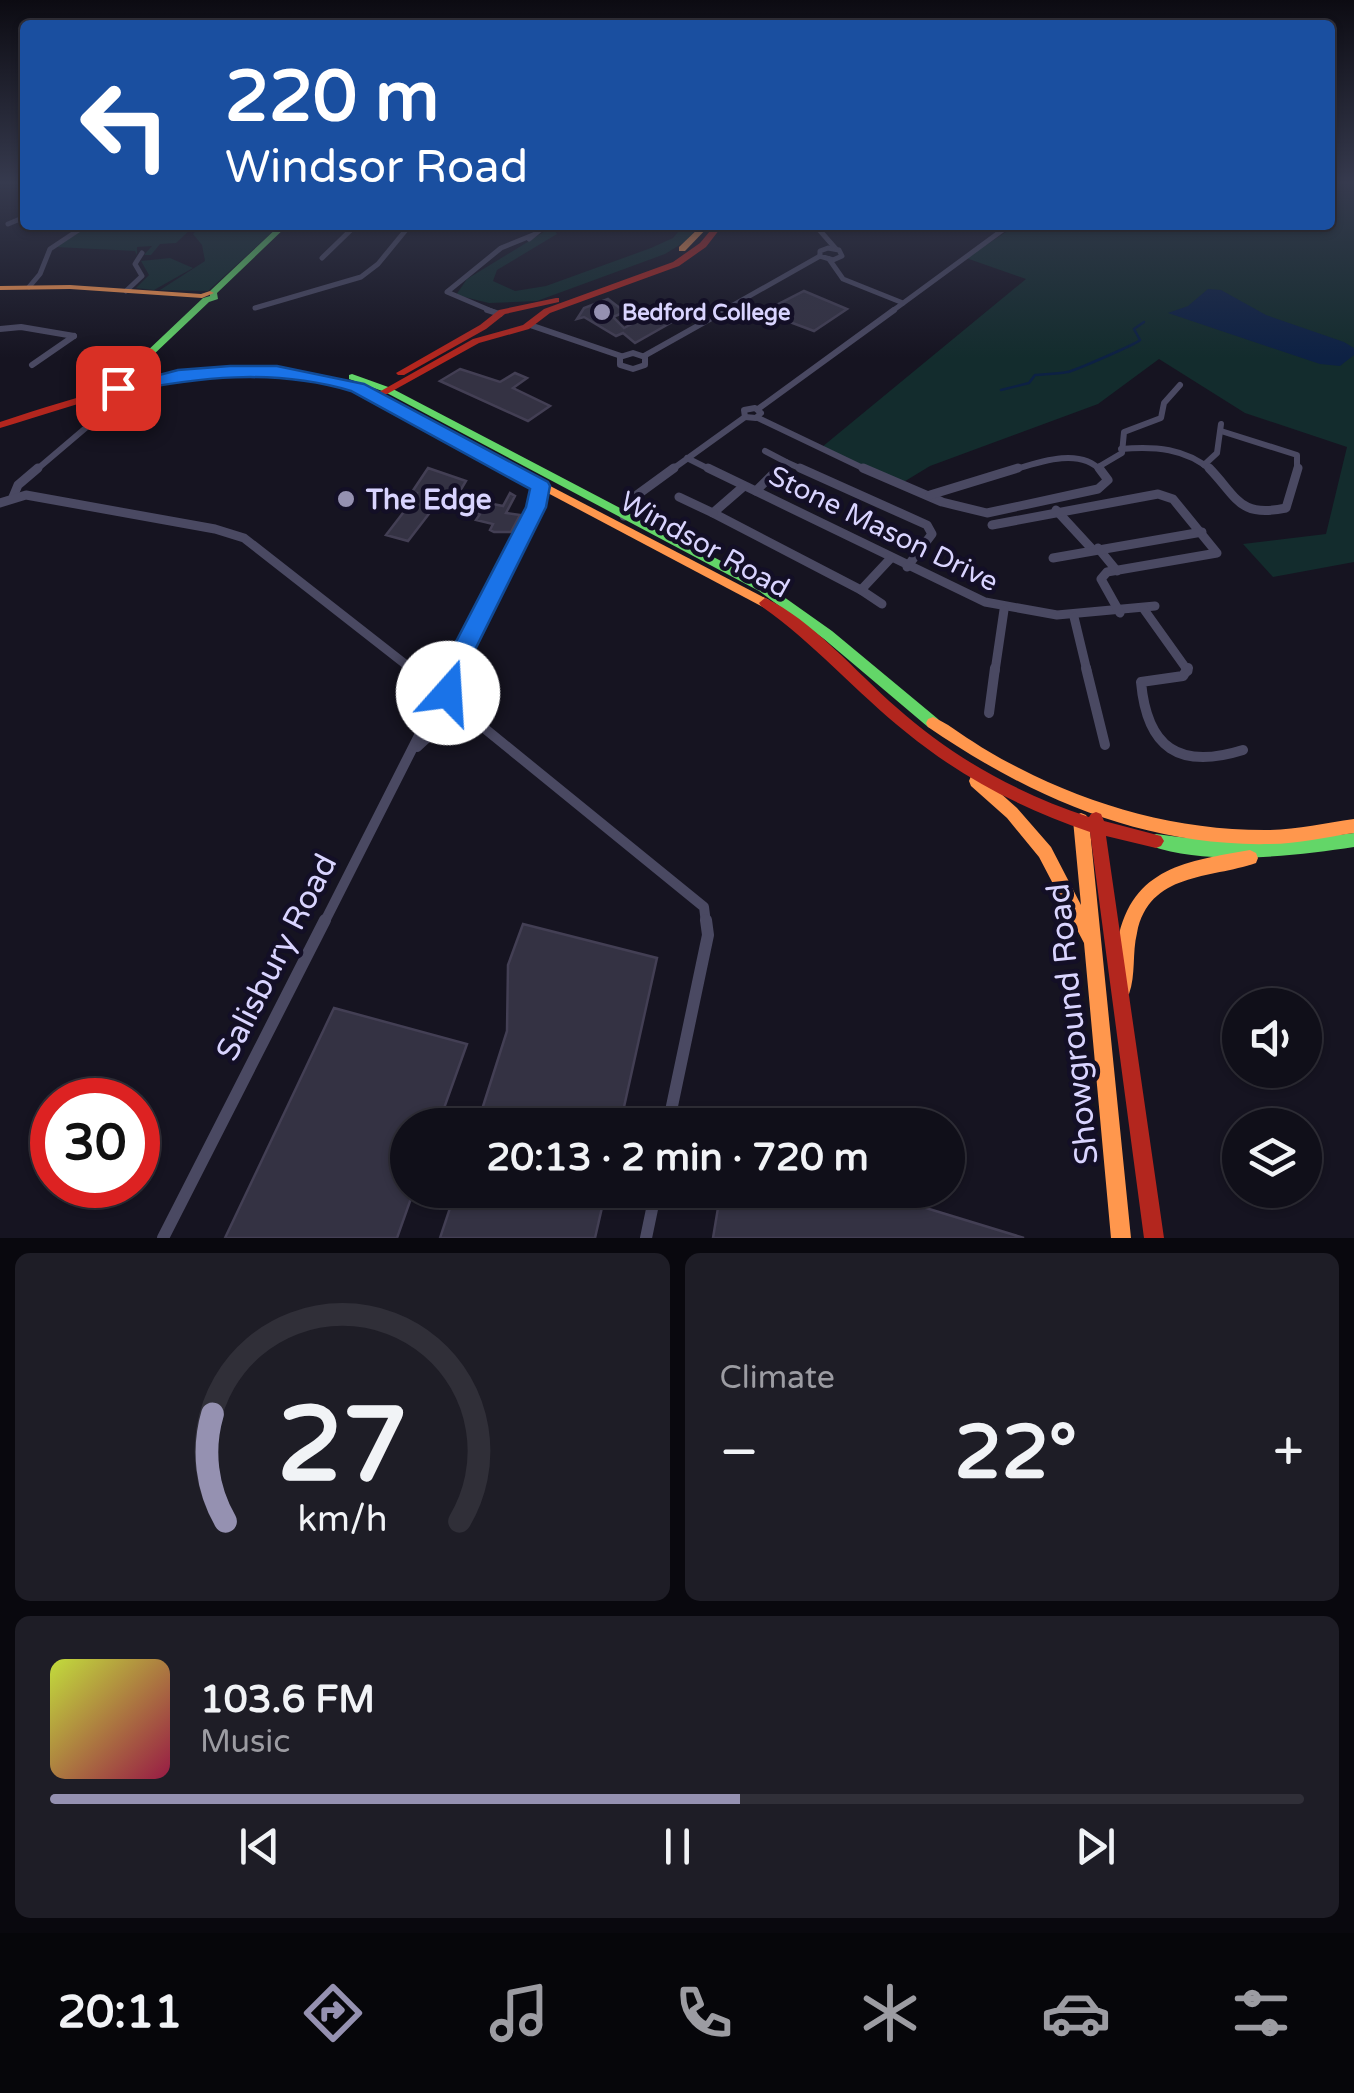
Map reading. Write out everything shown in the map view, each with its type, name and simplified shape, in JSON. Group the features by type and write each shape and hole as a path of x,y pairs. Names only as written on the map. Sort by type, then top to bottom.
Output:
{"main road":[{"path":"142,379 147,356 266,242"},
{"path":"381,391 497,317 652,266 690,242"},
{"path":"331,372 381,376 425,363 676,264 705,242"},
{"path":"0,288 207,296"},
{"path":"518,309 531,312 532,322"},
{"path":"497,317 499,326 512,330"},
{"path":"425,363 409,390 410,396 427,411"},
{"name":"Windsor Road","path":"0,422 142,379 256,364 331,372 427,411 802,612 930,721 977,754 1088,806 1182,829 1236,836 1293,835 1354,826"},
{"name":"Windsor Road","path":"142,379 230,371 293,372 381,391 558,496 702,568 782,614 834,655 912,730 953,761 1003,790 1081,824 1212,850 1306,850 1354,840"},
{"path":"953,761 1028,830 1058,874 1074,914 1091,940"},
{"name":"Showground Road","path":"1088,806 1081,824 1121,1238"},
{"name":"Showground Road","path":"1088,806 1096,828 1114,980 1128,1045 1154,1238"},
{"path":"1128,1045 1123,944 1127,922 1145,895 1157,884 1200,864 1306,850"}],"street":[{"path":"29,287 40,274 50,249 61,242"},
{"path":"322,258 339,242"},
{"path":"255,308 361,278 396,242"},
{"path":"497,317 447,292 496,255 523,242"},
{"path":"824,256 842,256 826,242 824,256 844,279 903,304"},
{"path":"624,516 624,506 663,475 746,417 758,414 984,242"},
{"path":"532,322 621,356 644,356 836,249"},
{"path":"126,291 142,276 135,264 142,253"},
{"path":"0,328 20,327 74,336 32,365"},
{"path":"621,356 620,365 633,369 646,363 644,356"},
{"path":"13,497 18,485 142,379"},
{"path":"1100,466 1119,456 1122,435 1161,418 1164,403 1180,386"},
{"path":"758,414 930,495 965,511 987,513 1102,488 1108,480 1100,466 1078,459 1050,458 948,494 930,495"},
{"path":"1122,449 1164,448 1204,465 1242,509 1262,513 1288,505 1300,462 1297,455 1221,428 1217,452 1204,465"},
{"path":"765,451 931,528 932,534 907,567"},
{"name":"Stone Mason Drive","path":"687,458 907,567 1004,610 1074,617 1149,607 1188,666 1183,676 1141,682 1160,742 1174,752 1228,756 1243,750"},
{"path":"756,492 786,462"},
{"path":"602,505 618,502 663,475"},
{"name":"Salisbury Road","path":"163,1238 536,507 541,486"},
{"path":"713,512 744,486"},
{"path":"992,525 1158,494 1172,499 1218,553 1211,558 1107,572 1100,579 1120,613"},
{"path":"0,503 26,495 244,538 441,692 704,907 708,936 672,1108"},
{"path":"536,507 558,496"},
{"path":"679,496 882,604"},
{"path":"1056,510 1117,571"},
{"path":"1053,558 1202,532"},
{"path":"861,590 890,558"},
{"path":"989,714 1004,610"},
{"path":"1074,617 1105,744"},
{"path":"405,763 426,736 446,720 462,717 477,722"},
{"path":"646,1238 652,1208"}],"green space":[{"path":"64,242 177,242 160,244 151,255 144,255 152,246 137,247 137,255 135,251 56,247"},
{"path":"199,242 262,242 208,291 160,290 205,261"},
{"path":"528,242 544,242 497,270 493,281 515,291 546,286 665,242 685,242 665,254 537,301 489,303 456,295 467,279"},
{"path":"991,242 1354,242 1354,562 1273,577 1243,544 1326,534 1347,447 1245,413 1159,359 1098,404 930,466 902,483 822,447 1026,279 966,258"},
{"path":"170,258 193,268 154,290 136,288 149,275 141,261"}],"water":[{"path":"1208,289 1221,290 1266,315 1344,342 1354,348 1354,355 1340,366 1320,364 1168,313 1188,306"}],"building":[{"path":"804,291 847,309 814,331 763,312"},
{"path":"608,299 625,312 613,317 624,328 668,305 686,314 635,343 623,333 616,336 584,317 577,319 584,308"},
{"path":"460,369 500,382 515,373 527,378 513,388 550,406 528,421 440,381"},
{"path":"428,468 466,481 460,491 486,495 488,503 503,506 510,493 515,496 506,513 520,515 511,532 494,532 490,530 493,524 476,520 480,514 438,502 408,541 386,535 416,496 412,492"},
{"path":"523,924 657,958 624,1108 482,1108 507,1031 508,965"},
{"path":"334,1008 467,1044 444,1108 390,1108 390,1208 408,1208 397,1238 225,1238"},
{"path":"450,1208 602,1208 595,1238 440,1238"},
{"path":"718,1208 926,1208 1024,1238 713,1238"}],"waterway":[{"path":"1001,390 1029,383 1035,375 1071,371 1128,347 1140,340 1134,329 1144,322"}],"traffic: fast":[{"path":"139,376 147,356 206,300 215,297 213,293 266,242"},
{"path":"352,377 388,390 763,588 828,635 933,723"},
{"path":"1156,841 1205,848 1255,849 1354,840"}],"traffic: slow":[{"path":"682,249 689,242"},
{"path":"0,288 70,287 202,296 210,293"},
{"path":"431,427 765,603"},
{"path":"933,723 1009,771 1050,791 1135,821 1224,836 1280,836 1354,826"},
{"path":"976,781 1012,813 1045,852 1088,936"},
{"path":"1081,820 1121,1238"},
{"path":"1123,988 1129,927 1151,890 1190,870 1250,858"}],"traffic: jam":[{"path":"384,392 476,341 526,327 547,311 676,264 706,242"},
{"path":"401,373 483,327 502,312 556,300"},
{"path":"0,425 161,378 245,369 287,371 341,383 431,427"},
{"path":"765,603 821,646 909,727 965,768 1057,813 1156,841"},
{"path":"1096,819 1154,1238"}],"place":[{"name":"Bedford College","path":"602,312"},
{"name":"The Edge","path":"346,499"}],"route":[{"path":"118,388 230,371 293,372 324,378 358,388 541,486 536,507 445,686 448,693"}]}
